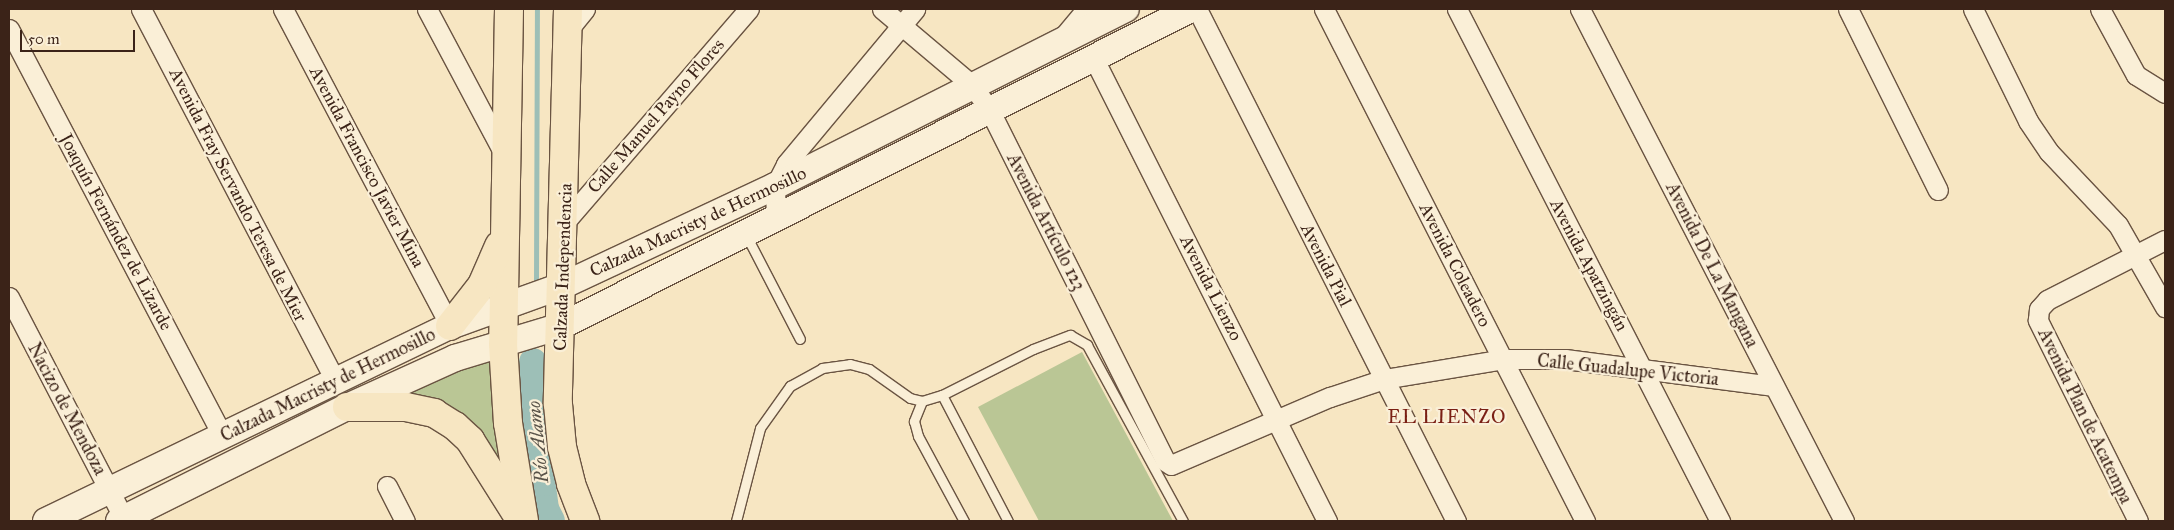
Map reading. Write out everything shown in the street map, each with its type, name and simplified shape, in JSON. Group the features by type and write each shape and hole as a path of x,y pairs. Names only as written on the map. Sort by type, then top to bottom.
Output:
{"main road":[{"path":"509,9 503,344 508,423 523,521"},
{"name":"Calzada Macristy de Hermosillo","path":"46,521 450,326 564,285 775,186 1126,9"},
{"name":"Calzada Macristy de Hermosillo","path":"122,520 347,407 455,358 561,326 990,112 1093,56 1191,9"},
{"name":"Calzada Independencia","path":"568,19 564,285 558,404 562,447 571,484 585,521"},
{"path":"450,326 482,286 505,231"},
{"path":"347,407 406,408 434,413 455,426 470,440 523,521"}],"street":[{"name":"Avenida Fray Servando Teresa de Mier","path":"141,9 335,380"},
{"name":"Avenida Francisco Javier Mina","path":"284,9 450,326"},
{"path":"427,9 506,159"},
{"path":"568,19 585,9"},
{"name":"Calle Manuel Payno Flores","path":"564,223 749,9"},
{"name":"Avenida Artículo 123","path":"882,9 973,86 990,112 1165,460 1162,465"},
{"path":"776,218 775,186 803,140 915,9"},
{"path":"1056,44 1086,9"},
{"name":"Avenida Pial","path":"1197,9 1456,521"},
{"name":"Avenida Coleadero","path":"1324,9 1585,521"},
{"name":"Avenida Apatzingán","path":"1458,9 1720,521"},
{"name":"Avenida De La Mangana","path":"1580,9 1844,521"},
{"path":"1848,9 1938,190"},
{"path":"1972,9 2028,121 2049,152 2099,202 2138,255 2165,307"},
{"path":"2100,9 2136,75 2165,93"},
{"name":"Joaquín Fernández de Lizarde","path":"9,29 222,436"},
{"name":"Avenida Lienzo","path":"1093,56 1278,420 1327,521"},
{"path":"2138,255 2165,240"},
{"name":"Avenida Plan de Acatempa","path":"2138,255 2046,300 2039,309 2038,320 2138,521"},
{"name":"Nacizo de Mendoza","path":"9,297 110,490 122,520"},
{"name":"Calle Guadalupe Victoria","path":"1162,465 1278,420 1330,397 1384,379 1503,359 1566,359 1774,386"},
{"path":"387,486 405,521"}],"lane":[{"path":"746,234 800,339"},
{"path":"736,521 760,428 790,386 822,368 850,364 869,368 910,398 922,401 942,395 1033,349 1070,335 1087,344 1162,465 1183,521"},
{"path":"942,395 1008,521"},
{"path":"922,401 914,421 918,436 964,521"}],"green space":[{"path":"1082,352 1173,521 1039,521 978,407"},
{"path":"490,358 504,480 460,416 389,399 451,371"}],"waterway":[{"path":"536,281 537,9"},
{"name":"Río Alamo","path":"533,362 532,414 545,509 551,521"}],"district":[{"name":"EL LIENZO","path":"1447,417"}]}
